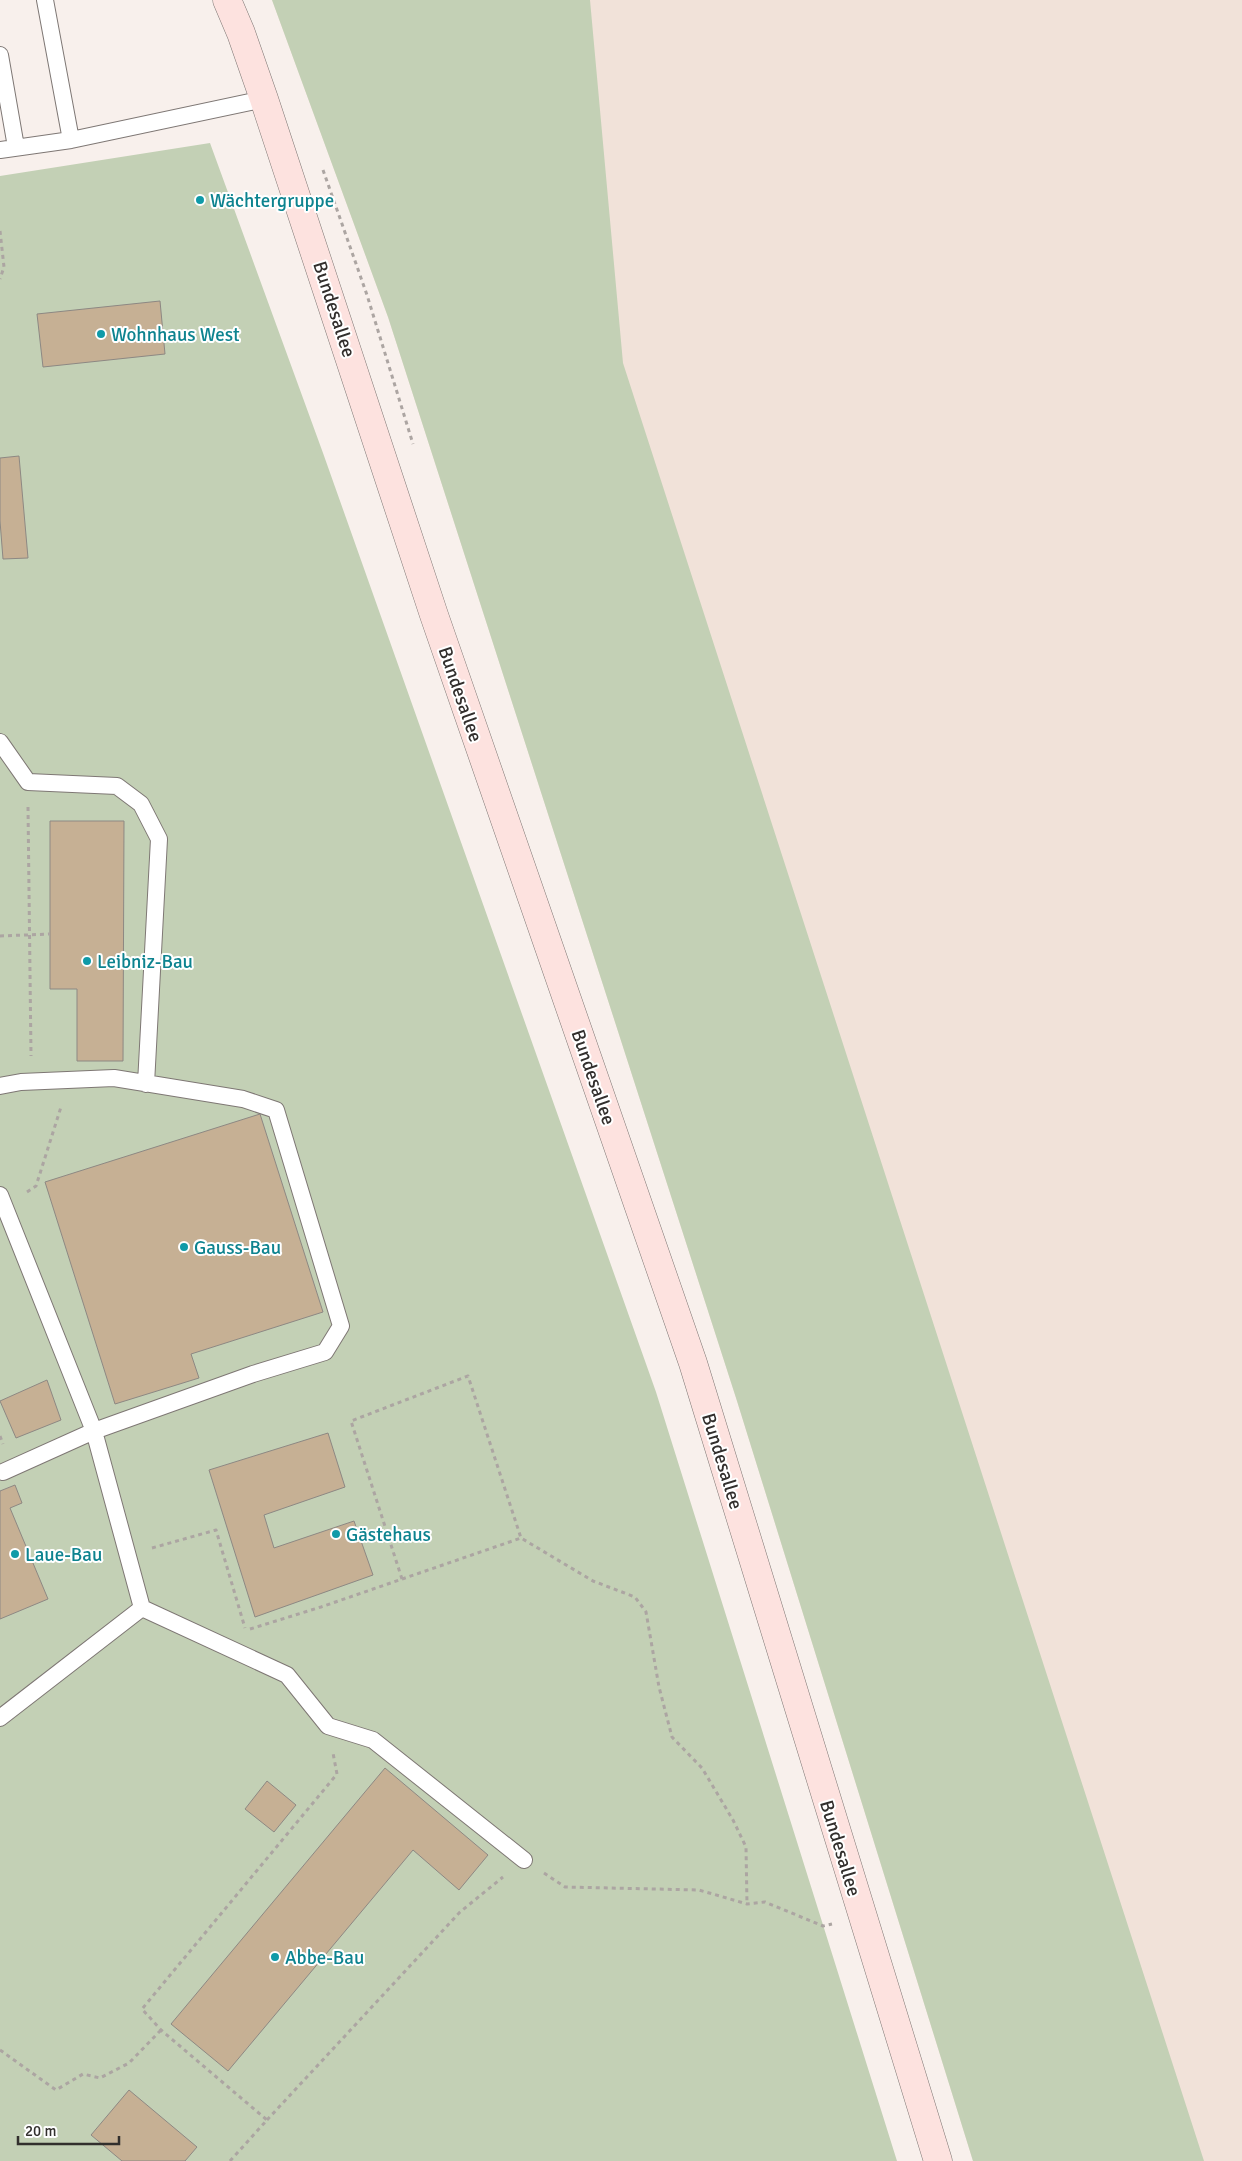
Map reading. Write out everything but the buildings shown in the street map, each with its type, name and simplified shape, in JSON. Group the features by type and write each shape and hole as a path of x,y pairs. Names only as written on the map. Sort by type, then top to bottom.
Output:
{"main road":[{"name":"Bundesallee","path":"226,0 241,33 264,99 434,615 693,1363 938,2161"}],"lane":[{"path":"45,0 71,140"},
{"path":"0,55 8,149 71,140 264,99"},
{"path":"0,742 28,782 117,786 140,804 159,839 146,1084"},
{"path":"0,1086 31,1082 114,1078 243,1099 276,1110 341,1326 325,1352 253,1374 94,1431 3,1472"},
{"path":"2,1200 94,1431 142,1608 288,1675 328,1726 373,1740 524,1860"},
{"path":"0,1718 142,1608"}],"path":[{"path":"0,231 4,267 0,279"},
{"path":"28,782 31,1082"},
{"path":"0,936 50,934"},
{"path":"2,1200 36,1186 69,1080"},
{"path":"402,1579 352,1421 468,1376 521,1538 593,1581 635,1597 646,1612 659,1686 672,1737 702,1768 733,1820 746,1847 747,1904"},
{"path":"127,1556 216,1530 246,1631 521,1538"},
{"path":"267,2120 161,2030 142,2009 337,1774 328,1726"},
{"path":"230,2161 460,1912 524,1860 565,1886 699,1890 747,1904 765,1902 823,1926"},
{"path":"0,2050 56,2090 83,2074 100,2078 129,2063 161,2030"}],"shaded area":[{"path":"272,0 1242,0 1242,2161 973,2161 737,1401 388,317"}],"green space":[{"path":"272,0 590,0 623,363 1204,2161 973,2161 737,1401 388,317"},
{"path":"210,143 323,453 656,1392 897,2161 0,2161 0,176"}],"place":[{"name":"Wächtergruppe","path":"200,200"},
{"name":"Wohnhaus West","path":"101,334"},
{"name":"Leibniz-Bau","path":"87,961"},
{"name":"Gauss-Bau","path":"184,1247"},
{"name":"Gästehaus","path":"336,1534"},
{"name":"Laue-Bau","path":"15,1554"},
{"name":"Abbe-Bau","path":"275,1957"}]}
